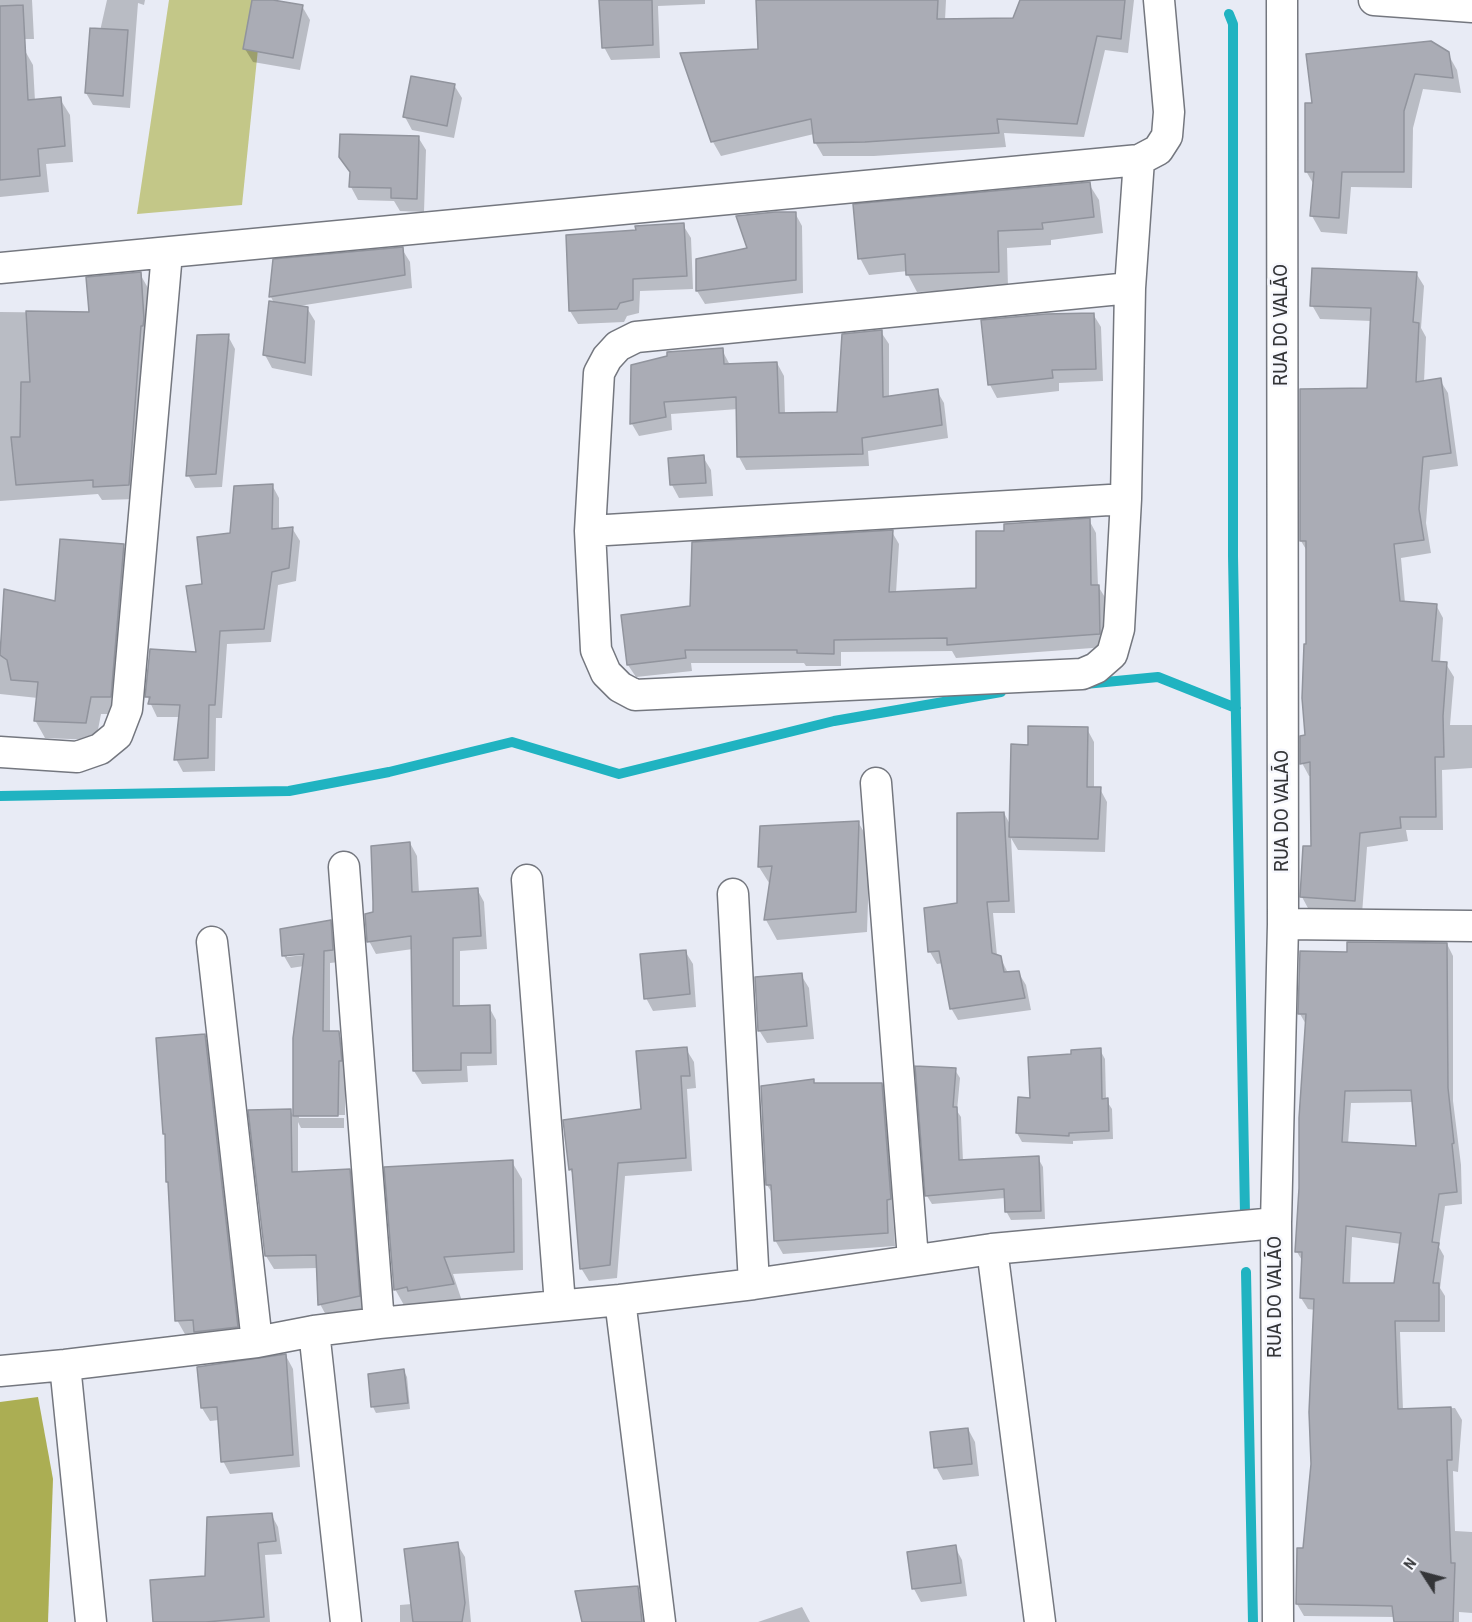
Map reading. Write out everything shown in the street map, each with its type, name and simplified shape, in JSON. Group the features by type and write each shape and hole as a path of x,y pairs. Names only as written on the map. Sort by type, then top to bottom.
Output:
{"street":[{"path":"0,268 1139,160 1158,150 1167,136 1169,112 1159,0"},
{"name":"RUA DO VALÃO","path":"1278,1622 1276,1223 1283,924 1282,0"},
{"path":"1374,0 1472,7"},
{"path":"1130,288 636,337 618,346 607,358 599,373 590,531 596,650 606,673 620,687 635,695 1082,674 1096,668 1112,654 1119,628 1125,499 1130,288 1139,160"},
{"path":"0,752 77,757 100,749 117,735 128,709 167,253"},
{"path":"590,531 1125,499"},
{"path":"876,783 913,1259"},
{"path":"344,867 379,1323"},
{"path":"527,880 560,1304"},
{"path":"733,894 754,1284"},
{"path":"1283,924 1472,926"},
{"path":"212,942 257,1342"},
{"path":"0,1371 257,1342 314,1331 379,1323 620,1300 754,1284 992,1249 1276,1223"},
{"path":"992,1249 1040,1622"},
{"path":"620,1300 660,1622"},
{"path":"314,1331 346,1622"},
{"path":"65,1365 91,1622"}],"green space":[{"path":"169,0 263,0 242,205 137,214"}],"shaded area":[{"path":"38,1397 53,1479 48,1622 0,1622 0,1402"}],"building":[{"path":"252,0 273,0 303,5 293,58 243,49"},
{"path":"599,0 652,0 653,45 602,48"},
{"path":"756,0 938,0 937,19 1013,18 1020,0 1125,0 1121,39 1097,36 1077,124 997,119 999,133 814,143 811,119 711,142 680,53 758,49"},
{"path":"23,5 28,100 61,97 65,146 38,149 40,176 0,180 0,6"},
{"path":"90,28 128,30 123,96 85,93"},
{"path":"1431,41 1449,52 1453,78 1415,74 1404,111 1404,172 1342,172 1339,218 1310,216 1314,172 1305,172 1305,103 1312,103 1306,54"},
{"path":"411,76 455,84 447,126 403,117"},
{"path":"340,134 419,136 417,199 391,198 391,188 349,187 350,172 339,157"},
{"path":"1090,182 1094,217 1042,223 1043,229 998,231 999,272 906,275 905,254 858,259 853,204"},
{"path":"796,212 796,280 696,291 696,259 747,248 736,216"},
{"path":"684,223 687,276 633,279 633,300 620,303 617,309 569,311 566,235 636,230 635,226"},
{"path":"403,247 405,275 269,297 273,259"},
{"path":"1312,268 1417,272 1413,322 1419,323 1416,382 1441,378 1451,453 1423,457 1419,509 1424,540 1394,544 1400,601 1437,604 1432,661 1447,662 1443,716 1444,757 1435,757 1436,817 1400,817 1401,828 1360,833 1355,901 1300,897 1303,846 1311,846 1310,762 1300,764 1300,736 1305,735 1302,698 1304,644 1306,644 1306,541 1300,541 1300,389 1367,388 1371,308 1310,306"},
{"path":"141,272 144,319 143,326 141,326 129,485 93,487 93,480 16,485 11,437 20,437 21,382 30,382 26,311 89,312 86,277"},
{"path":"269,301 308,307 305,363 263,355"},
{"path":"1094,313 1096,369 1052,370 1053,378 988,385 981,320 1046,314"},
{"path":"882,330 883,397 938,389 942,425 862,438 863,454 737,457 736,397 664,402 666,417 630,424 631,365 667,356 667,352 723,348 724,364 777,362 779,413 837,412 842,334"},
{"path":"229,334 216,474 186,476 197,335"},
{"path":"704,455 706,483 670,485 668,458"},
{"path":"273,484 272,529 293,527 289,568 272,572 264,629 220,631 215,705 209,705 208,758 174,760 180,705 148,704 150,697 145,697 150,649 196,652 186,586 202,584 197,537 230,533 234,486"},
{"path":"1090,518 1091,585 1099,585 1100,634 947,645 947,638 834,640 834,654 797,653 797,650 685,650 686,658 627,665 621,615 690,606 692,542 893,530 889,592 976,588 976,531 1004,531 1004,524"},
{"path":"60,539 124,544 111,697 91,697 86,723 34,721 38,682 11,680 7,660 0,655 4,589 55,601"},
{"path":"1028,726 1088,727 1087,787 1101,787 1098,839 1009,837 1011,744 1028,745"},
{"path":"1004,812 1009,901 987,902 992,953 1001,956 1004,972 1019,971 1025,998 950,1009 939,951 928,952 924,908 957,903 957,813"},
{"path":"859,821 856,912 764,920 772,866 758,867 760,826"},
{"path":"410,842 412,892 478,888 481,936 453,938 453,1006 490,1005 491,1053 461,1053 461,1070 413,1071 411,936 367,942 365,914 373,912 371,846"},
{"path":"331,920 333,950 324,951 323,1031 339,1031 342,1061 339,1061 338,1116 293,1116 293,1038 304,954 282,956 280,929"},
{"path":"1347,942 1447,943 1448,1088 1457,1192 1439,1194 1432,1242 1439,1243 1433,1283 1439,1283 1439,1321 1395,1321 1398,1409 1451,1407 1452,1460 1447,1460 1451,1563 1455,1563 1453,1622 1394,1622 1392,1606 1296,1604 1297,1548 1303,1548 1311,1464 1309,1412 1314,1299 1300,1298 1302,1252 1295,1252 1299,1188 1299,1118 1306,1014 1298,1014 1300,951 1347,952","holes":["1411,1090 1416,1146 1342,1142 1345,1091","1346,1226 1401,1233 1394,1283 1343,1283"]},
{"path":"686,950 690,994 644,999 640,954"},
{"path":"802,973 807,1026 758,1031 755,977"},
{"path":"205,1034 238,1327 194,1332 193,1320 175,1321 165,1134 163,1134 156,1038"},
{"path":"687,1047 690,1076 681,1076 686,1158 618,1163 610,1265 580,1269 572,1169 569,1170 563,1120 641,1109 636,1051"},
{"path":"1101,1048 1102,1099 1108,1098 1109,1131 1069,1133 1069,1136 1016,1133 1018,1097 1030,1098 1028,1057 1071,1054 1071,1050"},
{"path":"915,1066 956,1068 953,1107 957,1107 959,1160 1039,1156 1041,1211 1005,1212 1004,1189 925,1196"},
{"path":"814,1079 814,1083 882,1083 891,1199 887,1200 888,1233 774,1241 771,1185 766,1185 761,1086"},
{"path":"291,1109 292,1172 350,1169 360,1296 318,1305 316,1255 265,1256 248,1110"},
{"path":"513,1160 514,1252 444,1257 454,1284 408,1291 407,1287 394,1290 384,1167"},
{"path":"286,1354 293,1455 221,1462 217,1407 201,1408 197,1367"},
{"path":"404,1369 408,1403 371,1407 368,1374"},
{"path":"968,1428 972,1464 934,1468 930,1432"},
{"path":"272,1513 276,1541 258,1543 264,1617 206,1622 153,1622 150,1580 205,1576 207,1517"},
{"path":"458,1542 465,1603 462,1622 413,1622 404,1549"},
{"path":"956,1545 961,1583 912,1589 907,1552"},
{"path":"638,1586 642,1622 582,1622 575,1591"}],"waterway":[{"path":"1229,14 1233,24 1233,556 1245,1214"},
{"path":"1085,684 1158,677 1236,708"},
{"path":"0,796 289,791 389,772 512,742 619,774 834,721 1001,692"},
{"path":"1246,1272 1253,1622"}]}
